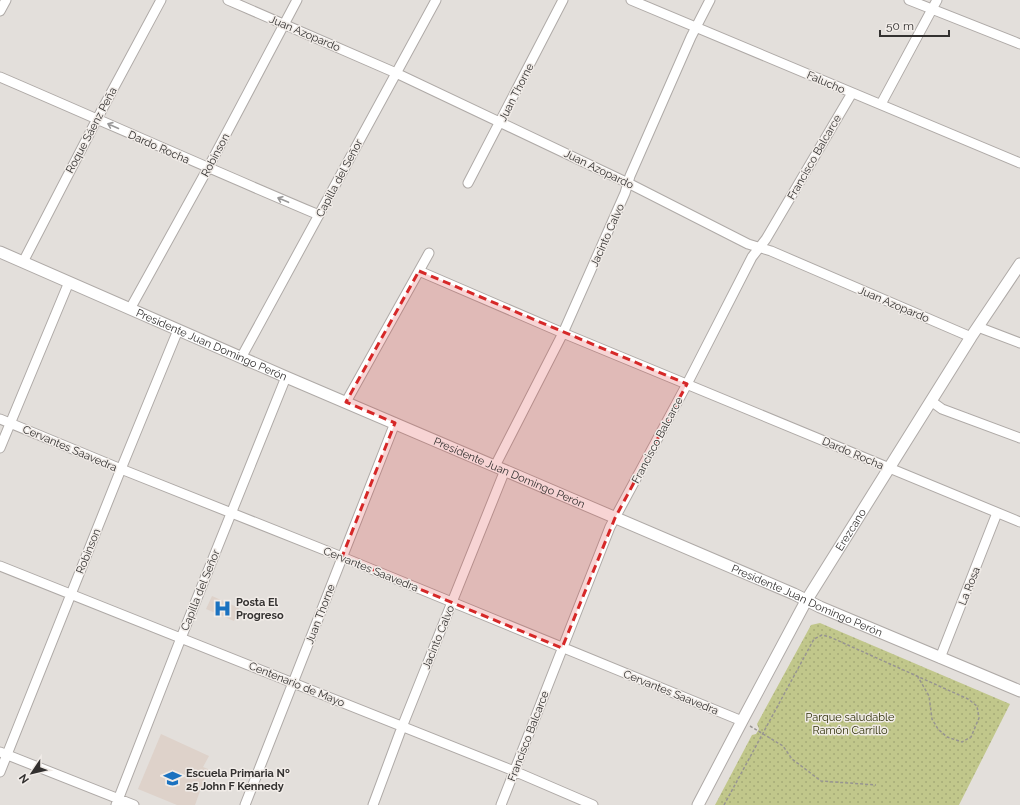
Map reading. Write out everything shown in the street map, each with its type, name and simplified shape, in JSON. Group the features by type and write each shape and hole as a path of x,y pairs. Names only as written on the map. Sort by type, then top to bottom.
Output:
{"street":[{"path":"0,11 6,0"},
{"name":"Roque Sáenz Peña","path":"23,262 97,119 162,0"},
{"name":"Juan Azopardo","path":"228,0 396,73 628,183 748,244 971,337"},
{"name":"Robinson","path":"130,309 208,168 297,0"},
{"name":"Capilla del Señor","path":"242,356 436,0"},
{"name":"Juan Thorne","path":"468,183 563,0"},
{"name":"Falucho","path":"632,0 1020,163"},
{"name":"Jacinto Calvo","path":"373,805 402,727 452,602 500,468 563,333 696,28 710,0"},
{"path":"909,0 1020,44"},
{"path":"881,104 938,0"},
{"name":"Dardo Rocha","path":"0,77 319,215"},
{"name":"Francisco Balcarce","path":"501,805 610,527 687,384 752,257 766,239 852,93"},
{"name":"Presidente Juan Domingo Perón","path":"0,252 178,330 242,356 286,377 794,594 806,601 1020,691"},
{"path":"346,402 429,253"},
{"name":"Erezcano","path":"698,805 806,601 971,337 1020,264"},
{"name":"Dardo Rocha","path":"419,271 563,333 1020,522"},
{"path":"0,448 69,282"},
{"path":"978,327 1020,343"},
{"name":"Robinson","path":"0,772 3,754 71,594 178,330"},
{"name":"Capilla del Señor","path":"117,802 286,377"},
{"path":"931,401 942,409 1020,438"},
{"name":"Cervantes Saavedra","path":"0,419 121,470 342,557 742,721"},
{"name":"Juan Thorne","path":"245,805 395,423"},
{"name":"La Rosa","path":"940,658 998,513"},
{"name":"Centenario de Mayo","path":"0,566 514,771 593,805"},
{"path":"3,754 117,802 134,805"}],"path":[{"path":"724,805 814,639 822,635 830,637 968,699 977,706 979,718 971,737 962,742 947,738 938,729 932,719 929,696 918,677"},
{"path":"758,731 783,746 792,759 821,781 876,785"}],"highlighted area":[{"path":"419,271 687,384 615,518 562,648 342,557 395,423 346,402"}],"shaded area":[{"name":"Posta El Progreso","path":"212,596 239,608 234,621 206,609"},
{"name":"Escuela Primaria Nº 25 John F Kennedy","path":"161,734 209,756 203,767 208,769 195,805 177,805 138,789"}],"green space":[{"name":"Parque saludable Ramón Carrillo","path":"820,623 1010,704 959,805 715,805 752,735 756,734 759,729 757,724 811,625"}],"place":[{"name":"Posta El Progreso","path":"223,608"},
{"name":"Escuela Primaria Nº 25 John F Kennedy","path":"173,779"}]}
